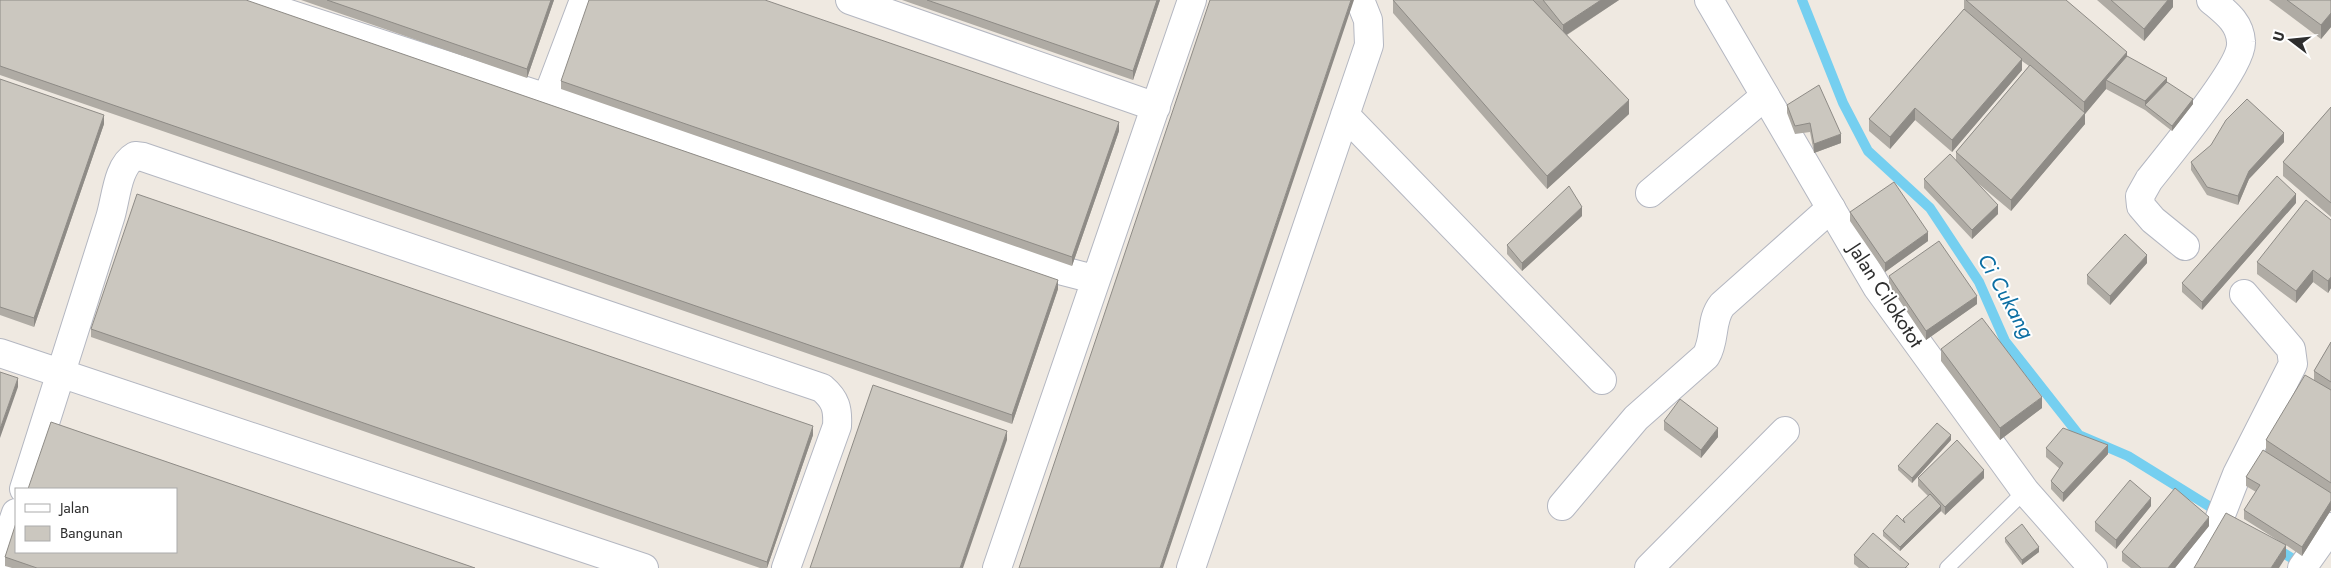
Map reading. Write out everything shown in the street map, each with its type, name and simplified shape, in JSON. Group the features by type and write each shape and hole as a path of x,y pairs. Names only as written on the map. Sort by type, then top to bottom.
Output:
{"street":[{"path":"246,0 547,98 1059,270 1094,279"},
{"path":"547,98 584,0"},
{"path":"850,0 1156,107"},
{"path":"997,568 1094,279 1192,0"},
{"path":"1191,568 1369,45 1368,20 1360,0"},
{"path":"2185,246 2153,220 2141,206 2140,196 2149,180 2232,70 2242,43 2236,22 2211,0"},
{"name":"Jalan Cilokotot","path":"1713,2 1765,96 1877,287 2025,491 2093,568"},
{"path":"1650,193 1765,96"},
{"path":"1345,115 1602,380"},
{"path":"24,488 112,213 124,166 134,156 143,156 822,388 833,398 838,412 837,426 786,568"},
{"path":"1562,506 1636,418 1706,356 1711,343 1714,319 1722,305 1831,208"},
{"path":"2189,568 2216,524 2228,494 2293,364 2291,348 2244,294"},
{"path":"0,352 644,568"},
{"path":"1649,568 1785,431"},
{"path":"2,568 6,542 15,516"}],"lane":[{"path":"1947,568 2025,491"}],"building":[{"path":"0,0 246,0 1058,280 1012,415 0,66"},
{"path":"327,0 551,0 527,69"},
{"path":"589,0 765,0 1119,122 1072,257 561,81"},
{"path":"927,0 1157,0 1133,71"},
{"path":"1210,0 1351,0 1160,568 1019,568"},
{"path":"1393,0 1533,0 1629,100 1547,176"},
{"path":"1543,0 1601,0 1563,25"},
{"path":"1966,0 2066,0 2127,52 2084,102"},
{"path":"2111,0 2168,0 2144,29"},
{"path":"2287,0 2331,0 2331,13 2321,25"},
{"path":"1964,9 2022,59 1952,140 1915,108 1890,137 1869,119"},
{"path":"2127,56 2167,78 2145,101 2106,80"},
{"path":"2030,65 2085,113 2011,200 1956,152"},
{"path":"0,79 104,115 34,318 0,307"},
{"path":"2167,82 2193,99 2172,126 2145,105"},
{"path":"1819,85 1841,134 1814,144 1810,123 1795,126 1787,105"},
{"path":"2247,99 2284,133 2249,171 2238,196 2207,187 2191,162 2211,145 2226,120"},
{"path":"2331,107 2331,203 2283,162"},
{"path":"1950,154 1998,205 1972,230 1924,179"},
{"path":"2277,176 2296,194 2202,302 2182,283"},
{"path":"1894,182 1928,232 1885,263 1850,212"},
{"path":"1569,186 1582,207 1522,263 1507,245"},
{"path":"137,194 813,426 767,562 91,329"},
{"path":"2306,200 2331,220 2331,277 2328,281 2313,270 2296,291 2257,262"},
{"path":"2125,234 2147,255 2110,296 2087,275"},
{"path":"1939,241 1977,296 1926,331 1889,276"},
{"path":"1982,318 2042,397 2000,428 1941,349"},
{"path":"2331,342 2331,382 2314,371"},
{"path":"0,372 18,378 0,429"},
{"path":"2305,375 2331,390 2331,483 2266,440"},
{"path":"873,385 1007,431 960,568 810,568"},
{"path":"1680,399 1718,428 1701,450 1664,421"},
{"path":"51,422 475,568 37,568 5,557 15,526 15,553 178,553 178,488 28,488"},
{"path":"1937,423 1951,435 1912,478 1898,466"},
{"path":"2063,428 2108,445 2063,493 2051,481 2063,463 2046,448"},
{"path":"1957,440 1984,470 1945,507 1918,478"},
{"path":"2263,450 2331,493 2331,501 2302,547 2244,510 2260,485 2246,477"},
{"path":"2130,480 2151,498 2116,540 2095,522"},
{"path":"2175,488 2209,517 2168,568 2141,568 2122,552"},
{"path":"1930,494 1941,506 1900,547 1883,531 1897,515 1905,523 1903,519"},
{"path":"2226,513 2286,545 2271,568 2194,568"},
{"path":"2022,524 2039,547 2022,560 2005,538"},
{"path":"1873,533 1909,564 1905,568 1869,568 1854,555"}],"waterway":[{"name":"Ci Cukang","path":"1802,0 1843,103 1868,151 1930,208 1979,282 2005,341 2079,435 2128,456 2220,513"},
{"name":"Ci Cukang","path":"2275,548 2303,565"}]}
